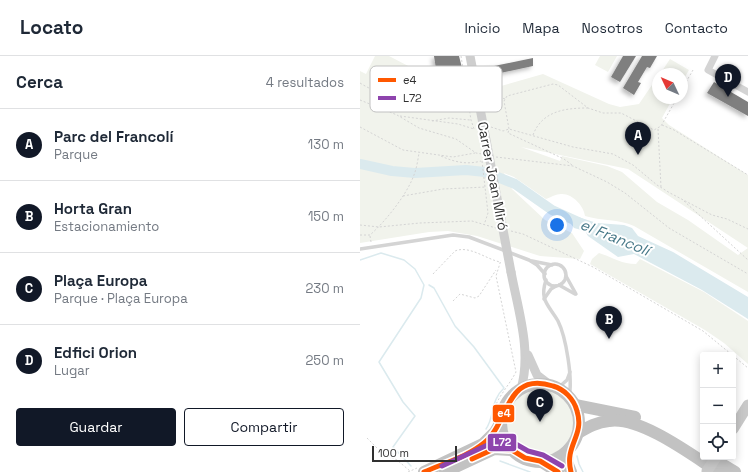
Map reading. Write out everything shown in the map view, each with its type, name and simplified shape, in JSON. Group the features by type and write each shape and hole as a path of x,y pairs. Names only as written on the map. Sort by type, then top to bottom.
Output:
{"highway":[{"path":"445,472 477,452 490,437 508,402 521,389 539,384 554,386 572,401 579,416 578,433"},
{"path":"572,401 636,417 662,429 700,451"},
{"path":"571,472 567,462 568,450 578,433 590,425 610,420 635,424 658,434 711,472"},
{"path":"497,421 512,450 525,458 540,462 558,472"},
{"path":"420,470 477,452 494,449 512,450"},
{"path":"540,462 553,460 568,450"},
{"path":"715,460 735,472"}],"main road":[{"path":"736,424 747,407"},
{"path":"711,472 715,460"}],"street":[{"name":"Carrer Joan Miró","path":"470,56 472,66"},
{"path":"715,56 708,70 748,92"},
{"name":"Carrer Joan Miró","path":"481,112 529,365 537,375 554,386"},
{"path":"521,389 529,365"}],"lane":[{"path":"360,249 453,235 469,237 529,260 562,267 576,294 558,285 550,284 546,280"},
{"path":"529,260 537,265 545,274 546,280 543,291 544,299 549,310 558,322 570,371 572,401"},
{"path":"545,274 548,268 553,265"},
{"path":"544,299 551,289 564,281 566,275"},
{"path":"554,386 567,380 570,371"},
{"path":"736,414 747,407"}],"path":[{"path":"461,56 463,66"},
{"path":"688,79 693,70"},
{"path":"360,84 370,88"},
{"path":"505,99 511,94 553,84 561,87 576,101 588,108 597,112 621,113 654,130 661,126 674,104"},
{"path":"505,99 509,129 508,133 564,159 573,166 613,186 643,206 669,228 748,274"},
{"path":"360,100 370,104"},
{"path":"533,136 541,121 551,114 562,109 588,108"},
{"path":"390,112 419,128 456,139 476,153"},
{"path":"397,115 458,124 474,130 470,112"},
{"path":"432,121 449,118 471,120"},
{"path":"483,124 503,131 509,129 573,147 613,154 633,165 661,188 712,215 727,219 748,229"},
{"path":"661,126 674,130 748,175"},
{"path":"360,127 378,135 396,147 453,157 476,153 482,154"},
{"path":"658,128 661,188"},
{"path":"360,236 370,235 379,227 402,196 415,173 419,152"},
{"path":"489,155 573,166"},
{"path":"441,156 453,162 474,163 482,161 488,213 484,225"},
{"path":"489,159 497,157"},
{"path":"402,196 443,189 486,186"},
{"path":"682,199 748,260"},
{"path":"360,225 379,227 472,221 497,228"},
{"path":"510,231 523,234 593,267 703,331 748,368"},
{"path":"370,235 373,248"},
{"path":"433,274 455,251 459,250 471,251 500,262"},
{"path":"453,301 460,294 475,298 479,296 497,270 506,251"},
{"path":"497,270 498,295 516,372 509,384 499,396 493,410 497,421"},
{"path":"367,438 382,453 396,460 410,471"},
{"path":"408,472 420,470"}],"shaded area":[{"path":"375,56 389,56 408,66 370,66"},
{"path":"600,56 617,56 608,72 595,65"},
{"path":"670,59 686,68 664,68"},
{"path":"370,66 370,112 502,112 502,86 543,74 609,104 620,107 639,104 652,85 652,104 670,104 662,118 669,125 748,175 748,248 748,292 634,226 622,222 585,216 580,204 573,198 565,194 559,194 546,199 514,177 504,173 512,189 545,220 572,233 584,251 580,259 540,256 477,236 448,231 429,232 360,243 360,71 366,74","holes":["521,147 628,169 748,248 738,255 688,220 657,202 622,172 607,166 562,156 560,161"]},
{"path":"599,253 621,262 631,264 636,264 640,259 704,292 748,321 748,364 736,352 705,330 590,264 592,259"},
{"path":"540,388 553,391 564,398 571,409 574,422 571,435 564,446 553,453 540,456 527,453 516,446 509,435 506,422 509,409 516,398 527,391"}],"water":[{"path":"575,216 597,223 624,225 632,228 638,236 673,252 748,297 748,319 702,290 634,254 618,257 588,236 585,231 574,228 571,224"}],"building":[{"path":"434,56 459,56 462,66 436,66"},
{"path":"623,56 636,56 620,82 611,77"},
{"path":"642,56 657,56 650,68 647,67 638,82 641,83 634,95 623,88"},
{"path":"533,58 533,66 502,73 502,66 494,66"},
{"path":"714,82 748,102 748,116 707,93"}],"waterway":[{"name":"el Francolí","path":"360,164 392,171 415,173 466,170 485,172 515,184 552,210 585,225"},
{"path":"360,260 381,253 404,260 415,269 424,285 421,298 379,362 403,402 415,416 393,447 411,466"},
{"path":"429,285 434,288 455,326 474,347 504,388 497,398 491,419 486,429"},
{"path":"577,456 583,472"},
{"path":"500,461 530,472"}],"transit line":[{"name":"e4","path":"424,472 463,456 484,443 499,424 510,401 517,392 525,385 537,383 561,389 568,395 576,407 579,420 577,434 570,455 571,472"},
{"name":"L72","path":"442,466 494,442 514,443 528,451 543,455 562,466"},
{"name":"e4","path":"472,459 494,449 512,450 525,458 540,461 558,472"}],"place":[{"name":"Edfici Orion","path":"728,97"},
{"name":"Parc del Francolí","path":"638,155"},
{"name":"Horta Gran","path":"609,339"},
{"name":"Plaça Europa","path":"540,422"}]}
